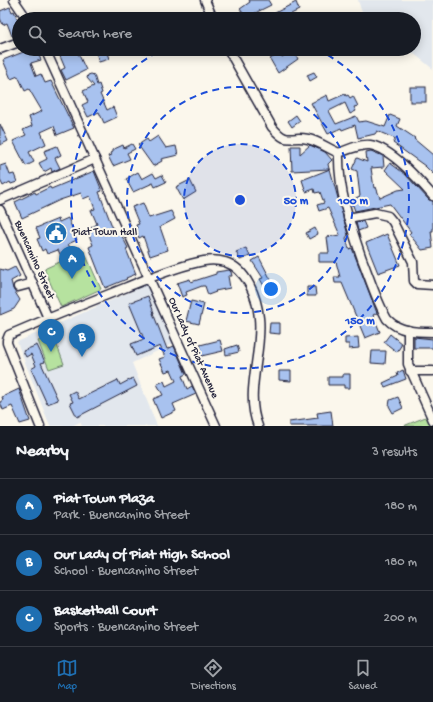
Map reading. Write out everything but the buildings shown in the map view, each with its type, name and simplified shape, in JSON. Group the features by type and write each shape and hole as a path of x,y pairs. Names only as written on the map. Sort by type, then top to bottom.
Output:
{"street":[{"path":"14,0 22,12"},
{"path":"205,0 209,12"},
{"path":"0,49 12,45"},
{"name":"Our Lady of Piat Avenue","path":"48,56 216,426"},
{"path":"232,56 278,134 287,140 309,139 340,152 369,145 384,150 433,196"},
{"path":"340,152 338,172 342,198 386,319 402,330 433,332"},
{"path":"0,200 95,159"},
{"name":"Buencamino Street","path":"0,210 48,318"},
{"path":"348,218 375,212 388,216 394,222 413,262 414,281 417,284 433,285"},
{"path":"40,426 7,340 9,335 150,278 203,261 214,260 224,261 232,265 248,282 254,295 259,317 253,391 255,419 258,426"},
{"path":"18,287 33,283"},
{"path":"408,330 408,364 433,420"},
{"path":"410,371 433,371"}],"shaded area":[{"path":"358,0 433,0 433,69 417,56 421,56 421,12 363,12 361,10"},
{"path":"148,284 174,343 132,363 157,426 82,426 80,422 72,426 50,426 17,342"}],"green space":[{"path":"84,251 101,289 61,307 44,269"},
{"path":"53,335 64,364 49,369 38,341"},
{"path":"428,416 433,426 404,426 406,425"}],"place":[{"name":"Piat Town Hall","path":"56,233"},
{"name":"Piat Town Plaza","path":"72,279"},
{"name":"Basketball Court","path":"51,352"},
{"name":"Our Lady Of Piat High School","path":"82,357"}]}
